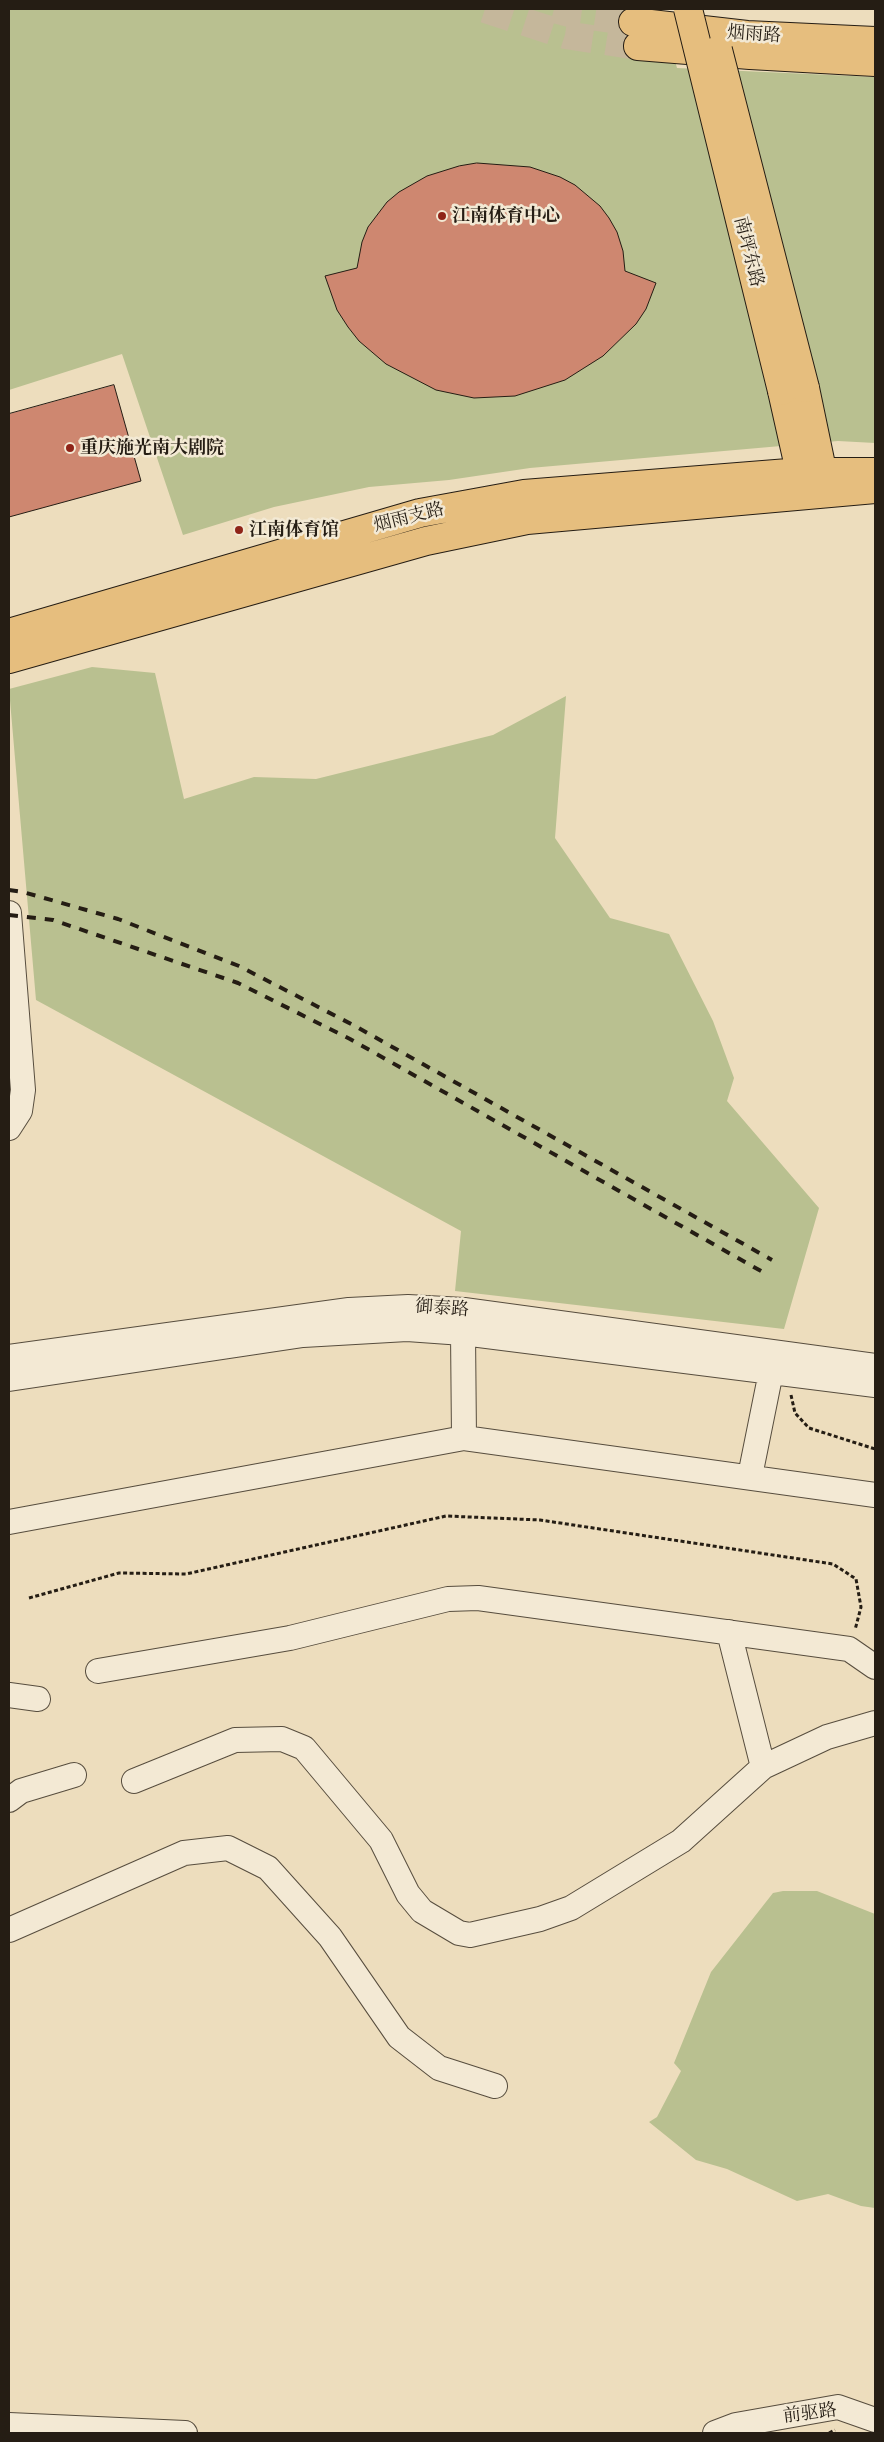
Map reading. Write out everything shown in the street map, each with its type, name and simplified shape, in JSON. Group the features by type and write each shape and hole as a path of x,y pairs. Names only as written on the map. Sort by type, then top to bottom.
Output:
{"main road":[{"name":"南坪东路","path":"688,9 793,389"},
{"name":"南坪东路","path":"707,9 814,483"},
{"name":"烟雨路","path":"875,41 747,35 635,34 750,55 875,62"},
{"path":"814,483 875,472"},
{"path":"814,483 875,489"},
{"name":"烟雨支路","path":"9,633 420,514 524,494 814,483"},
{"name":"烟雨支路","path":"9,660 426,540 527,520 814,483"}],"street":[{"path":"9,913 23,1090 20,1111 9,1128"},
{"name":"御泰路","path":"9,1356 302,1315 408,1307 464,1310 875,1385"},
{"name":"御泰路","path":"9,1379 303,1335 408,1329 463,1333 777,1367 875,1366"},
{"path":"463,1333 464,1438"},
{"path":"750,1476 777,1367"},
{"path":"9,1522 464,1438 875,1494"},
{"path":"98,1671 290,1638 448,1598 478,1598 850,1649 875,1667"},
{"path":"729,1632 763,1767"},
{"path":"9,1695 38,1699"},
{"path":"134,1781 235,1740 282,1739 304,1748 381,1840 408,1894 422,1911 459,1933 470,1934 540,1919 571,1908 681,1841 763,1767 827,1737 875,1723"},
{"path":"9,1800 21,1791 74,1775"},
{"path":"9,1930 184,1853 228,1848 268,1868 330,1936 399,2037 439,2068 495,2086"},
{"name":"前驱路","path":"715,2433 736,2425 838,2407 875,2420"},
{"path":"9,2425 185,2433"}],"path":[{"path":"777,1367 795,1414 809,1428 875,1449"},
{"path":"29,1598 120,1573 186,1574 446,1516 540,1520 833,1564 856,1579 861,1607 850,1649"}],"green space":[{"name":"江南体育中心","path":"9,9 661,9 677,68 875,77 875,443 838,441 530,468 449,480 369,487 274,507 183,535 122,354 9,390"},
{"path":"92,667 155,673 184,799 254,777 316,779 493,735 566,696 555,838 610,918 669,934 713,1021 734,1078 727,1101 819,1208 784,1329 455,1291 461,1231 36,1000 9,689"},
{"path":"783,1891 817,1891 875,1914 875,2208 861,2206 828,2194 797,2201 727,2169 696,2160 649,2122 657,2117 681,2071 674,2063 711,1972 773,1893"}],"building":[{"name":"江南体育中心","path":"477,163 530,167 560,177 575,185 600,206 609,218 617,232 623,251 625,271 656,283 646,309 636,324 603,356 565,380 515,396 474,398 436,390 386,364 359,341 348,327 337,310 325,276 357,268 362,242 368,227 387,202 399,192 427,176 459,166"},
{"name":"重庆施光南大剧院","path":"114,385 141,481 9,517 9,414"}],"tunnel":[{"path":"485,9 565,35 638,46"},
{"path":"554,9 569,13 633,22"}],"railway":[{"path":"9,890 23,892 118,919 239,966 355,1026 772,1260"},
{"path":"9,915 53,920 238,983 350,1039 768,1275"}],"place":[{"name":"江南体育中心","path":"442,216"},
{"name":"重庆施光南大剧院","path":"70,448"},
{"name":"江南体育馆","path":"239,530"}]}
